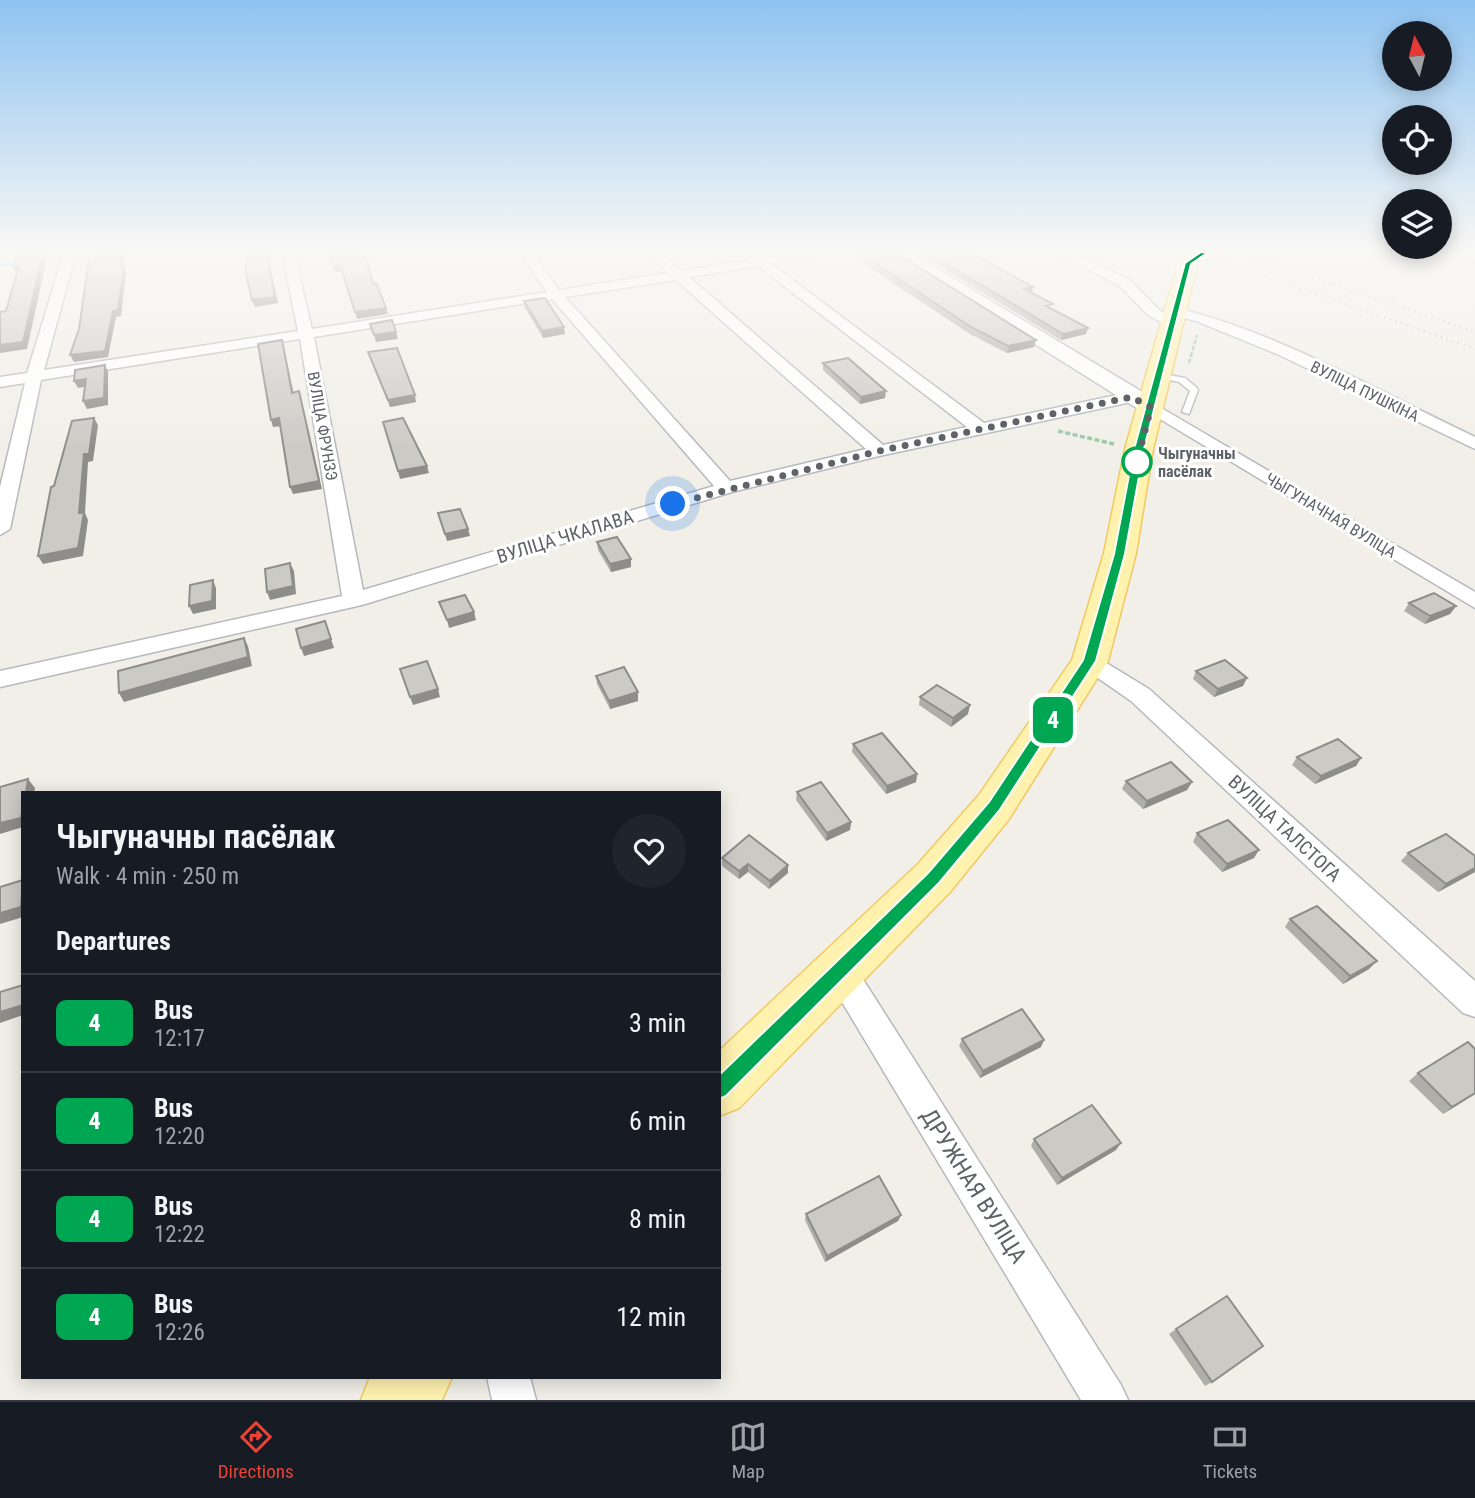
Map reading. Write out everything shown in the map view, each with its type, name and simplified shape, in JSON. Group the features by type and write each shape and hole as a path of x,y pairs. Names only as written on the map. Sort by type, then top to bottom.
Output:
{"main road":[{"path":"1005,318 1141,402"},
{"path":"721,1087 841,972 933,878 994,807 1090,661 1120,554 1141,402 1159,375 1174,318"},
{"path":"394,1400 416,1379"}],"street":[{"path":"0,529 34,377 51,318"},
{"name":"ВУЛІЦА ФРУНЗЭ","path":"303,318 354,600"},
{"path":"0,382 400,318"},
{"path":"576,318 726,488"},
{"path":"727,318 879,451"},
{"path":"835,318 981,429"},
{"name":"ВУЛІЦА ПУШКІНА","path":"1202,318 1282,351 1475,444"},
{"name":"ВУЛІЦА ЧКАЛАВА","path":"0,678 354,600 726,488 981,429 1141,402"},
{"name":"ЧЫГУНАЧНАЯ ВУЛІЦА","path":"1141,402 1475,601"},
{"name":"ВУЛІЦА ТАЛСТОГА","path":"1090,661 1140,695 1475,1002"},
{"name":"ДРУЖНАЯ ВУЛІЦА","path":"841,972 1106,1400"},
{"path":"509,1379 514,1400"}],"lane":[{"path":"1159,375 1182,380 1194,390 1185,412"}],"building":[{"path":"0,318 28,318 23,342 0,345"},
{"path":"81,318 112,318 105,351 70,355"},
{"path":"534,318 558,318 564,327 542,331"},
{"path":"958,318 1001,318 1036,340 1008,346"},
{"path":"1037,318 1070,318 1088,328 1063,334"},
{"path":"392,320 396,332 374,335 370,324"},
{"path":"282,340 292,393 299,391 319,481 290,487 279,418 271,420 258,344"},
{"path":"397,348 415,395 388,400 368,352"},
{"path":"848,358 886,391 861,397 823,363"},
{"path":"105,365 104,398 83,401 86,379 74,381 75,370"},
{"path":"94,418 89,454 84,454 79,513 84,513 78,548 38,556 51,487 54,486 72,421"},
{"path":"403,418 427,466 398,471 383,422"},
{"path":"460,509 468,529 445,534 438,513"},
{"path":"617,537 631,559 610,564 597,542"},
{"path":"290,563 293,586 267,592 265,569"},
{"path":"213,580 212,601 189,606 190,585"},
{"path":"1434,593 1456,606 1430,616 1409,603"},
{"path":"465,595 474,612 447,620 439,602"},
{"path":"325,621 331,639 301,648 296,629"},
{"path":"244,638 248,657 119,693 118,671"},
{"path":"1225,660 1247,678 1218,689 1196,671"},
{"path":"427,661 438,689 410,697 400,669"},
{"path":"624,667 638,692 609,701 596,676"},
{"path":"937,685 970,705 953,718 920,697"},
{"path":"882,733 917,774 887,786 853,744"},
{"path":"1338,739 1361,758 1321,776 1297,757"},
{"path":"1171,762 1192,782 1147,801 1126,781"},
{"path":"28,779 26,791 21,791 21,818 0,823 0,787"},
{"path":"821,782 851,822 827,833 797,792"},
{"path":"1228,820 1259,850 1227,864 1197,833"},
{"path":"1446,834 1475,856 1475,868 1446,884 1408,853"},
{"path":"749,835 788,865 770,881 748,864 739,871 722,858"},
{"path":"21,881 21,907 0,913 0,887"},
{"path":"1317,906 1377,961 1350,976 1290,919"},
{"path":"21,986 21,1006 0,1012 0,992"},
{"path":"1022,1009 1044,1040 983,1071 962,1039"},
{"path":"1468,1042 1475,1049 1475,1093 1452,1107 1418,1073"},
{"path":"1092,1105 1121,1143 1062,1178 1034,1139"},
{"path":"879,1176 901,1215 827,1256 806,1214"},
{"path":"1227,1296 1263,1346 1212,1382 1176,1329"}],"railway":[{"path":"1386,318 1475,349"},
{"path":"1434,318 1475,332"}],"bus line":[{"name":"4","path":"721,1087 841,972 933,878 994,807 1090,661 1120,554 1139,449 1174,318"}],"place":[{"name":"Чыгуначны пасёлак","path":"1137,462"}],"route":[{"path":"673,504 726,488 879,451 1131,397 1151,407 1137,462"}]}
